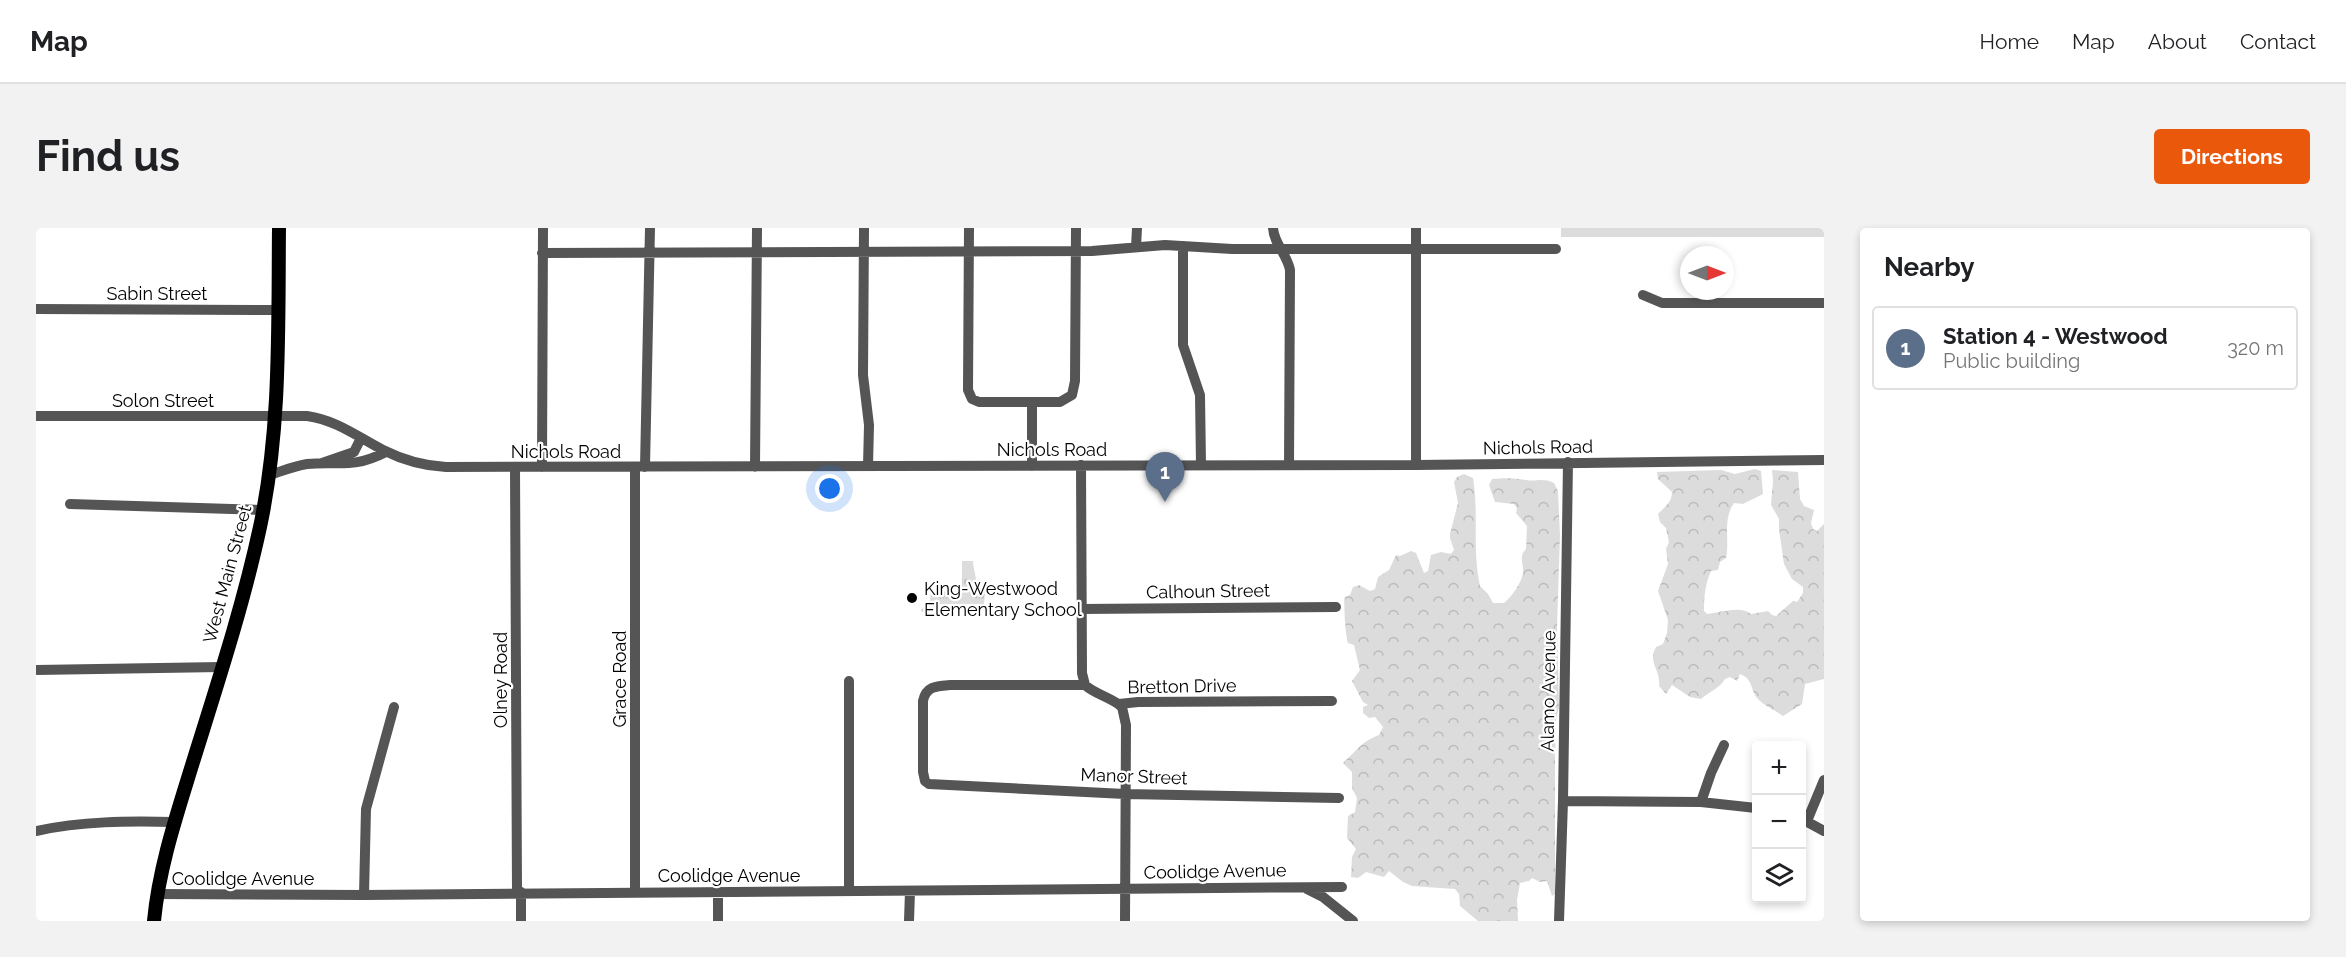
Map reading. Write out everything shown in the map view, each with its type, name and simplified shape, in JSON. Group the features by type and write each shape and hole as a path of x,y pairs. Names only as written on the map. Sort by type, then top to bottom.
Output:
{"main road":[{"name":"West Main Street","path":"154,921 156,894 174,822 240,608 270,475 275,417 279,228"}],"street":[{"path":"542,466 543,228"},
{"name":"Grace Road","path":"635,891 640,467 650,228"},
{"path":"755,467 757,228"},
{"path":"864,228 863,375 869,425 868,466"},
{"path":"969,228 968,384 970,395 972,399 979,402 1032,403 1065,400 1072,395 1075,387 1076,228"},
{"path":"1136,247 1137,228"},
{"path":"1273,228 1274,238 1287,259 1290,278 1289,465"},
{"path":"1416,228 1416,465"},
{"path":"543,252 1076,251 1165,245 1232,249 1556,249"},
{"path":"1183,246 1184,345 1200,395 1201,465"},
{"path":"1643,295 1662,303 1824,303"},
{"name":"Sabin Street","path":"36,309 278,310"},
{"path":"1032,403 1032,466"},
{"name":"Solon Street","path":"36,416 291,416"},
{"name":"Nichols Road","path":"291,416 307,416 326,420 386,452 434,466 1416,465 1824,460"},
{"path":"322,464 354,452 361,438"},
{"path":"270,475 294,467 361,462 386,452"},
{"name":"Alamo Avenue","path":"1559,921 1568,462"},
{"path":"1081,465 1082,673 1085,685"},
{"name":"Olney Road","path":"515,467 521,921"},
{"path":"70,504 263,510"},
{"name":"Calhoun Street","path":"1081,609 1336,607"},
{"path":"36,669 221,667"},
{"path":"849,681 849,891"},
{"name":"Manor Street","path":"1085,685 950,685 930,688 923,701 923,777 929,784 1125,794 1339,798"},
{"name":"Bretton Drive","path":"1085,685 1119,705 1138,702 1332,701"},
{"path":"1119,705 1125,713 1126,725 1125,921"},
{"path":"364,895 365,826 369,795 394,707"},
{"path":"1701,802 1724,745"},
{"path":"1806,816 1824,780"},
{"path":"1563,801 1701,802 1752,808"},
{"path":"1806,821 1824,831"},
{"path":"36,831 83,823 174,822"},
{"path":"1301,886 1318,893 1353,921"},
{"name":"Coolidge Avenue","path":"156,894 364,895 1342,887"},
{"path":"718,891 718,921"},
{"path":"909,891 909,921"}],"green space":[{"path":"1561,228 1824,228 1824,237 1561,237"},
{"path":"1755,469 1761,471 1763,494 1743,504 1734,503 1730,510 1727,523 1726,558 1720,562 1718,570 1711,571 1705,591 1704,611 1707,614 1742,610 1751,614 1768,611 1776,616 1793,601 1797,602 1803,593 1803,587 1792,579 1784,564 1779,519 1771,505 1772,470 1798,472 1800,499 1804,506 1814,510 1811,523 1813,529 1817,531 1824,524 1824,679 1805,684 1802,704 1783,716 1759,700 1748,679 1740,674 1737,681 1730,677 1725,679 1701,699 1690,697 1672,685 1666,694 1659,686 1653,657 1656,647 1663,644 1668,620 1658,591 1668,564 1666,549 1669,542 1666,528 1660,522 1658,514 1672,496 1672,492 1658,479 1657,472 1721,470 1735,474"},
{"path":"1464,474 1473,478 1475,491 1476,559 1480,586 1493,603 1504,603 1520,581 1523,573 1522,557 1526,549 1527,526 1516,513 1517,508 1514,504 1495,502 1489,485 1492,479 1546,480 1554,483 1558,491 1559,707 1556,719 1555,757 1555,894 1552,896 1547,881 1540,882 1532,878 1520,883 1517,900 1518,921 1478,921 1460,906 1459,894 1455,889 1412,886 1389,871 1384,877 1366,872 1358,878 1351,877 1352,857 1356,849 1347,838 1348,816 1355,812 1357,798 1352,788 1352,772 1343,763 1364,743 1379,735 1383,727 1375,717 1369,718 1363,713 1363,707 1368,705 1363,702 1352,681 1360,670 1354,645 1348,643 1347,640 1345,597 1350,595 1353,587 1359,585 1370,591 1375,589 1378,577 1389,570 1396,555 1400,556 1411,551 1416,553 1424,573 1428,571 1431,555 1441,552 1451,554 1454,550 1450,534 1458,503 1454,482 1457,477"},
{"path":"962,561 973,561 975,586 985,592 984,604 933,604 924,613 921,610 930,600 931,592 962,591"}],"place":[{"name":"Station 4 - Westwood","path":"1165,502"},
{"name":"King-Westwood Elementary School","path":"912,598"}]}
